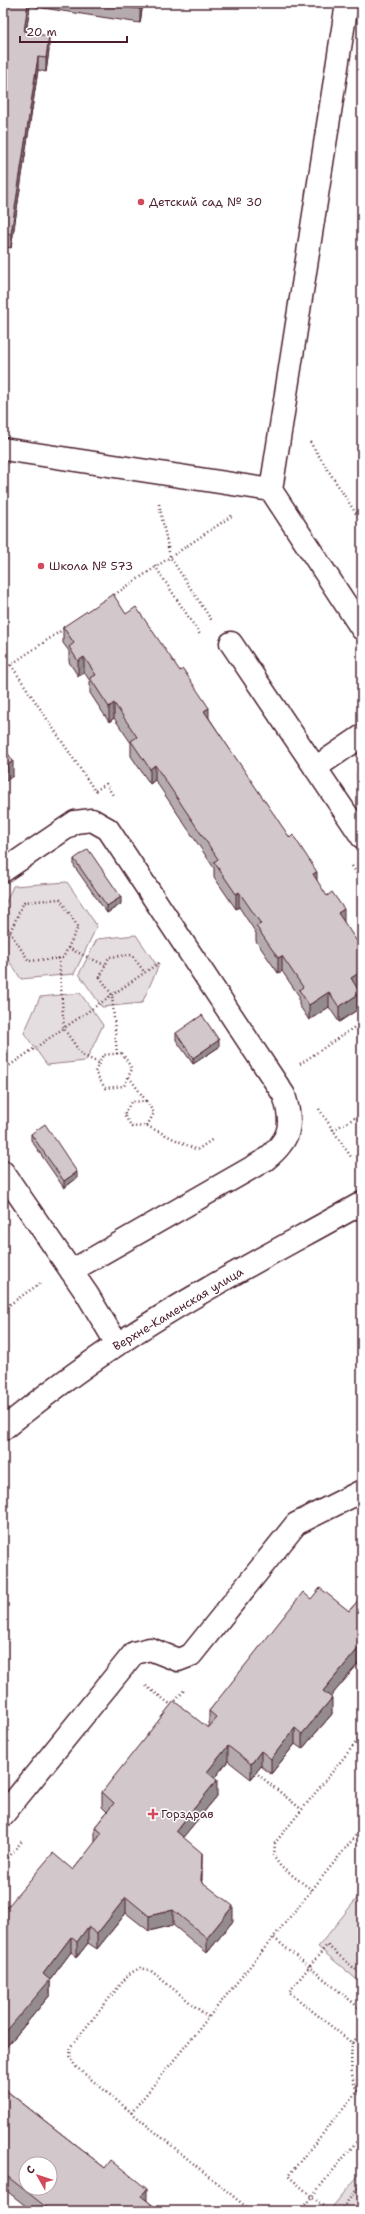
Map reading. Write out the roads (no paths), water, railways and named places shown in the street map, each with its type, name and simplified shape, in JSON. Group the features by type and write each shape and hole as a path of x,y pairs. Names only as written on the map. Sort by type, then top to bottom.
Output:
{"street":[{"path":"347,3 271,490 362,629"},
{"path":"3,449 271,490"},
{"path":"231,643 362,837"},
{"path":"315,768 362,736"},
{"path":"3,871 75,822 92,820 108,829 284,1095 290,1114 288,1132 279,1149 265,1160 69,1268"},
{"path":"3,1172 69,1268 117,1344"},
{"name":"Верхне-Каменская улица","path":"3,1429 49,1392 117,1344 191,1298 362,1203"},
{"path":"3,1816 134,1653 150,1649 178,1660 191,1655 296,1524 362,1491"}],"place":[{"name":"Детский сад № 30","path":"141,202"},
{"name":"Школа № 573","path":"41,566"},
{"name":"Горздрав","path":"153,1814"}]}
